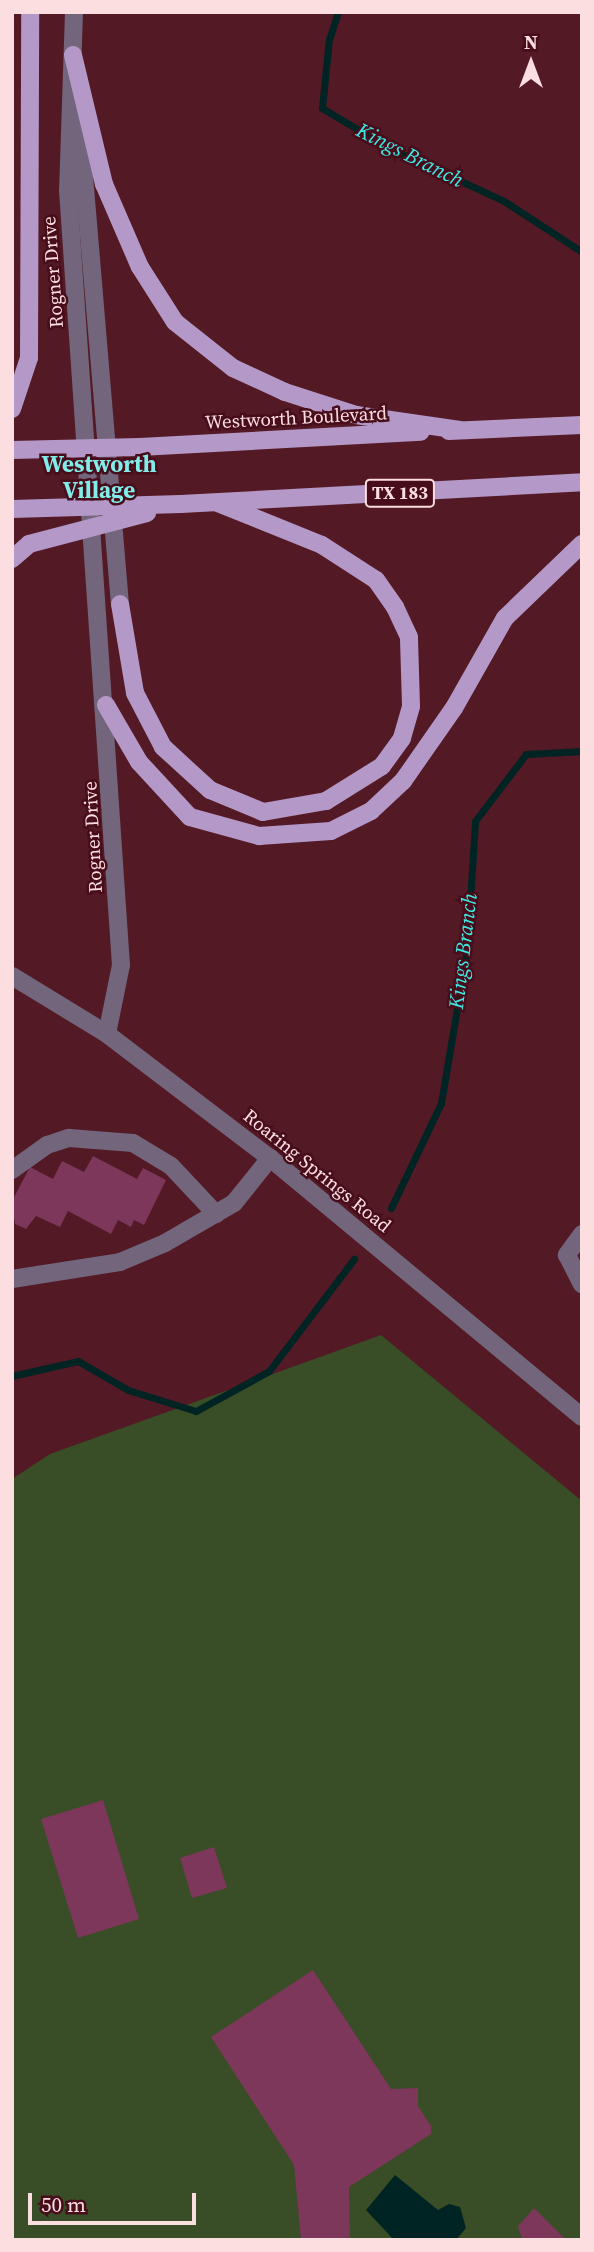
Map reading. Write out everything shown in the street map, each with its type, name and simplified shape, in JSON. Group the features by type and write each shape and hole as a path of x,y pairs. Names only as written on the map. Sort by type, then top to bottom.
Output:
{"main road":[{"path":"12,409 29,358 30,12"},
{"path":"73,55 104,184 140,267 175,322 233,369 285,392 356,415 460,430"},
{"name":"Westworth Boulevard","path":"12,450 140,447 582,425"},
{"name":"TX 183","path":"12,509 218,503 582,482"},
{"path":"121,604 135,693 163,747 210,790 263,812 326,801 382,766 402,738 411,706 409,637 395,607 376,580 322,545 218,503"},
{"path":"12,559 29,544 181,504"},
{"path":"106,705 139,762 190,817 259,836 331,831 371,811 403,781 454,708 505,618 582,544"}],"street":[{"path":"73,55 74,12"},
{"name":"Rogner Drive","path":"73,55 121,604"},
{"name":"Rogner Drive","path":"73,55 68,190 106,705 121,965 107,1034"},
{"name":"Roaring Springs Road","path":"12,976 107,1034 270,1158 582,1417"},
{"path":"12,1170 47,1145 69,1138 133,1143 171,1166 216,1214"},
{"path":"12,1279 121,1262 234,1203 270,1158"},
{"path":"582,1234 567,1255 582,1284"}],"green space":[{"path":"381,1335 582,1501 582,2240 12,2240 12,1479 50,1454"}],"water":[{"path":"395,2175 438,2210 449,2204 460,2207 466,2228 456,2240 394,2240 366,2210"}],"building":[{"path":"93,1156 137,1179 143,1168 166,1180 144,1225 134,1220 131,1227 118,1220 111,1234 68,1211 60,1227 36,1216 26,1229 15,1224 12,1201 30,1167 53,1179 62,1161 84,1172"},
{"path":"103,1800 139,1919 78,1938 41,1819"},
{"path":"214,1847 227,1888 192,1898 180,1858"},
{"path":"313,1970 391,2089 418,2088 418,2106 431,2126 431,2134 349,2187 350,2240 301,2240 294,2165 211,2037"},
{"path":"534,2208 566,2240 522,2240 518,2226"}],"waterway":[{"name":"Kings Branch","path":"338,12 329,39 322,108 389,148 504,201 582,252"},
{"name":"Kings Branch","path":"391,1208 441,1103 467,949 475,821 526,754 582,751"},
{"name":"Kings Branch","path":"12,1376 78,1361 128,1390 196,1411 269,1371 354,1259"}],"district":[{"name":"Westworth Village","path":"99,477"}]}
